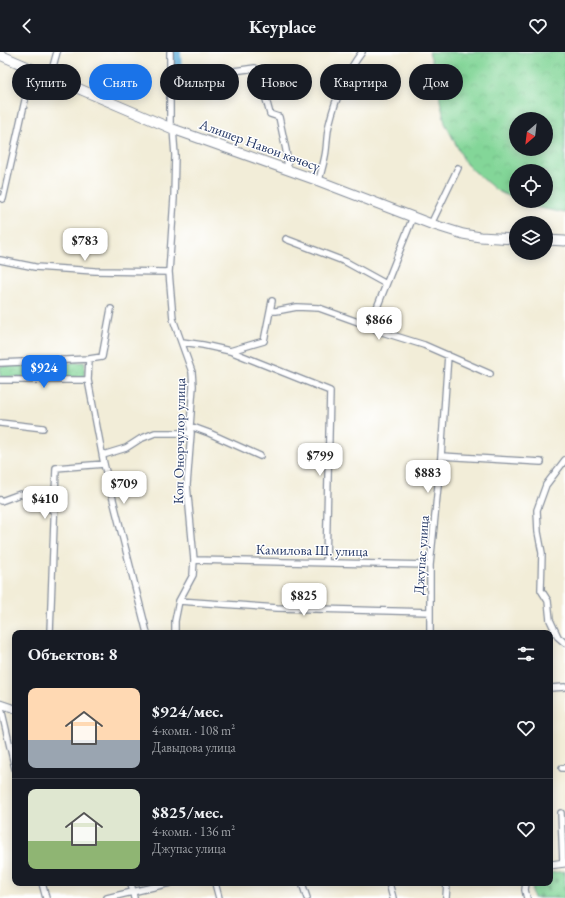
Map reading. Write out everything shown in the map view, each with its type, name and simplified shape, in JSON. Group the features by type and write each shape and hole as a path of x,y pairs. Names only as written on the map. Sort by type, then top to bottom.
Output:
{"main road":[{"name":"Алишер Навои көчөсү","path":"0,55 21,64"},
{"name":"Алишер Навои көчөсү","path":"81,90 171,128 319,180 431,224 463,234 480,237 509,239"},
{"path":"553,240 565,241"}],"street":[{"path":"54,64 57,52"},
{"name":"Коп Онорчулор улица","path":"169,64 170,52"},
{"path":"353,64 362,52"},
{"path":"239,70 255,68 260,77 270,114 279,117 286,150 288,170"},
{"path":"0,198 3,199 25,100"},
{"name":"Коп Онорчулор улица","path":"170,100 171,128 175,155 175,175 169,272 173,319 192,372 193,386 187,486 194,560 193,575 180,601 175,621 175,630"},
{"path":"319,180 326,152 328,126 337,100"},
{"path":"431,224 458,168"},
{"path":"372,327 376,310 413,217"},
{"path":"286,239 346,262 386,284"},
{"path":"0,260 35,267 95,272 169,272"},
{"path":"230,351 264,341 272,301"},
{"path":"270,310 276,311 297,307 319,308 372,327 379,331 424,345 490,374"},
{"path":"0,363 89,359 102,357 111,309"},
{"path":"182,342 230,351 330,391 326,562"},
{"name":"Джупас улица","path":"430,630 430,564 441,456 448,355"},
{"path":"89,359 88,380 104,464 146,630"},
{"path":"0,380 88,380"},
{"path":"0,423 43,428"},
{"path":"190,426 209,432 260,456"},
{"path":"103,456 126,448 155,432 191,433"},
{"path":"441,456 541,462"},
{"path":"565,460 546,485 538,510 538,532 542,553 541,590 548,601 550,620 558,638 565,643"},
{"path":"50,630 56,468 104,464"},
{"path":"0,500 2,501 20,494 31,498 54,511"},
{"name":"Камилова Ш. улица","path":"194,560 430,564"},
{"name":"Джупас улица","path":"180,601 277,608 430,612"},
{"path":"553,688 565,687"},
{"path":"0,704 12,708"},
{"path":"0,704 12,755"},
{"path":"553,865 564,863 561,813"},
{"path":"43,886 46,898"},
{"path":"132,886 134,898"},
{"path":"108,898 156,886"},
{"path":"216,886 219,898"},
{"path":"303,886 307,898"},
{"path":"390,886 393,898"},
{"path":"446,898 447,886"},
{"path":"526,886 527,898"}],"green space":[{"path":"429,52 565,52 565,213 540,208 553,208 553,164 509,164 509,196 496,190 466,164 445,123 440,100 463,100 463,64 433,64"},
{"path":"85,362 84,377 0,377 0,366"},
{"path":"565,871 565,898 534,898 532,892 533,886 553,886 553,873"}],"waterway":[{"path":"176,52 177,64"}]}
